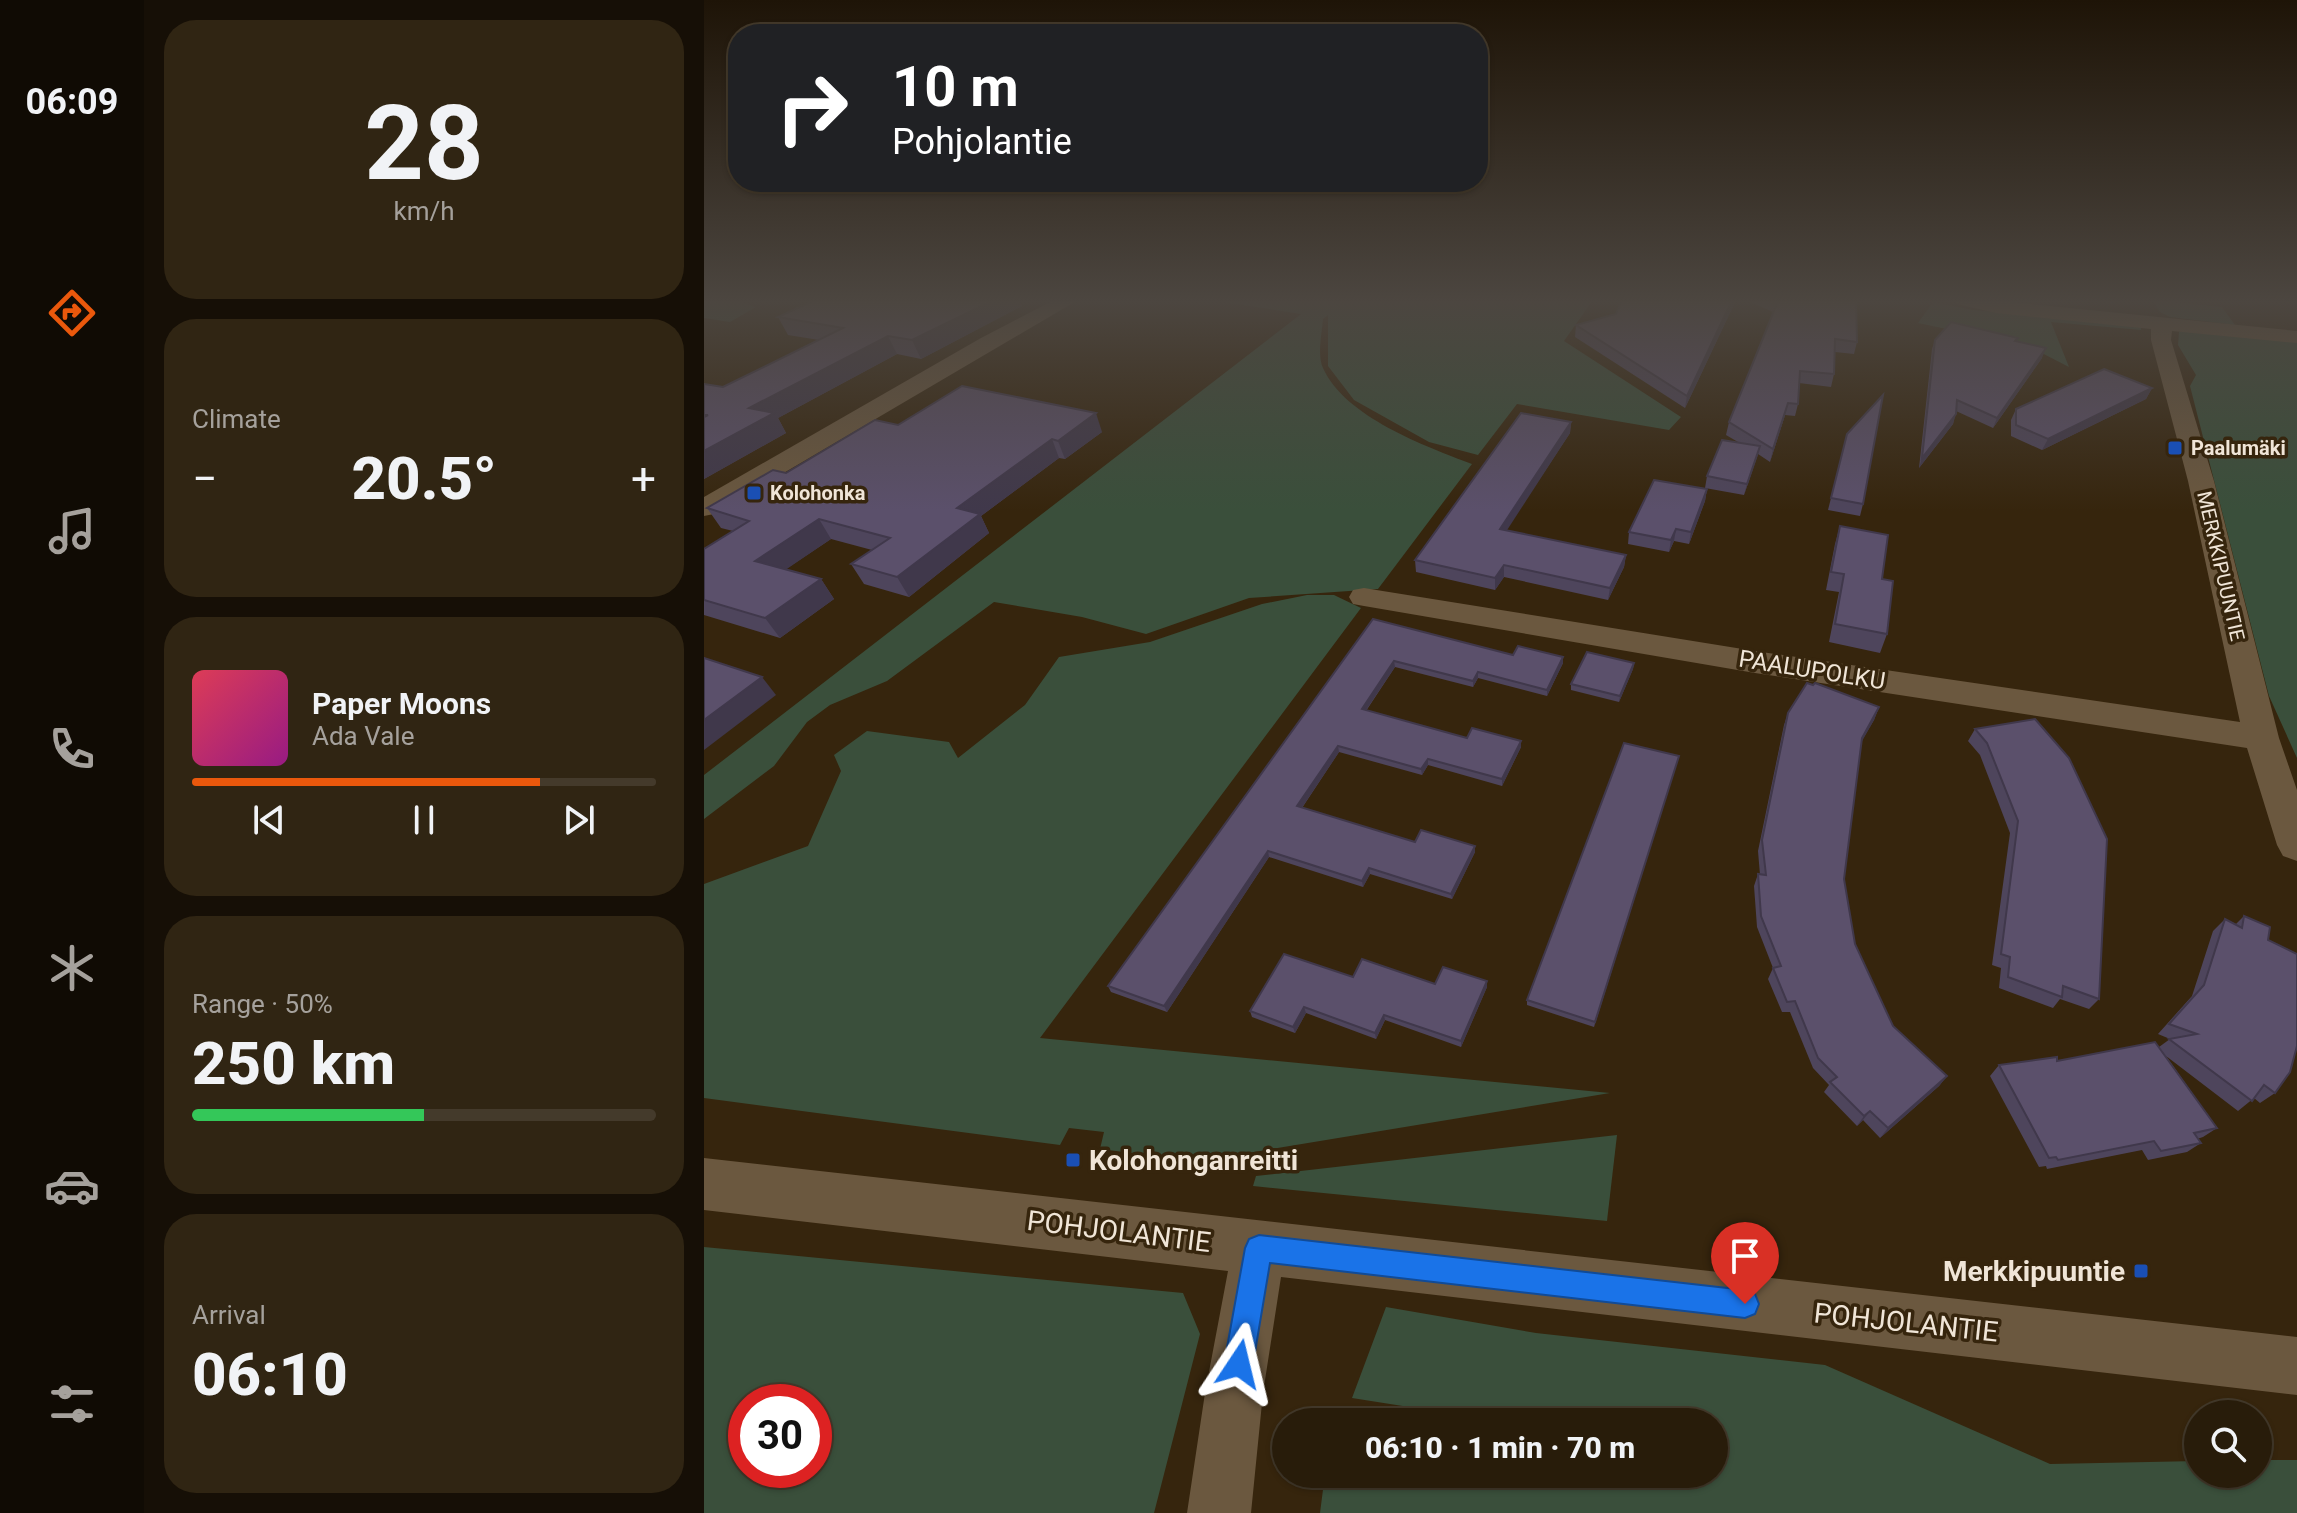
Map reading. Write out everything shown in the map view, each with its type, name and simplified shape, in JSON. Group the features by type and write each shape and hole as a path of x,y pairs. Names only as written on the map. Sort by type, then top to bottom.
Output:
{"street":[{"path":"704,508 939,371"},
{"name":"MERKKIPUUNTIE","path":"2170,371 2201,481 2261,738 2297,845"},
{"name":"PAALUPOLKU","path":"1364,597 1755,662 2261,738"},
{"name":"POHJOLANTIE","path":"704,1184 2297,1366"},
{"path":"1219,1513 1234,1393 1259,1248"}],"green space":[{"path":"1228,371 1325,371 1349,401 1367,415 1410,439 1472,464 1378,589 1249,598 1146,634 1082,617 994,602 887,681 830,705 807,722 774,766 704,819 704,775"},
{"path":"1332,371 1610,371 1681,417 1669,430 1517,404 1478,455 1429,442 1354,400"},
{"path":"2193,371 2297,371 2297,758 2269,696 2190,386 2196,375"},
{"path":"1307,595 1334,595 1361,608 1040,1038 1610,1093 1230,1156 1187,1160 1100,1149 1104,1132 1069,1128 1060,1145 704,1098 704,884 808,846 841,771 834,755 867,731 949,742 958,758 1025,705 1059,657 1150,642 1262,604"},
{"path":"1617,1135 1607,1221 1253,1186 1256,1176"},
{"path":"704,1247 1183,1293 1200,1334 1154,1513 704,1513"},
{"path":"1386,1307 1536,1333 1825,1365 2050,1464 2184,1461 2184,1488 2272,1488 2272,1460 2297,1460 2297,1513 1320,1513 1323,1488 1728,1488 1728,1408 1415,1408 1352,1398"}],"building":[{"path":"756,371 821,371 749,408 774,413 704,451 704,417 708,415 704,415 704,384 723,387"},
{"path":"1647,371 1699,371 1687,396"},
{"path":"1750,371 1834,371 1834,374 1800,371 1798,404 1788,403 1773,449 1729,422"},
{"path":"1932,371 2030,371 1997,418 1957,400 1956,414 1922,458"},
{"path":"2100,371 2108,371 2152,388 2048,439 2016,425 2016,409"},
{"path":"962,386 1096,413 1058,441 1052,439 957,508 980,514 897,577 851,564 890,538 819,519 755,561 821,579 765,618 704,600 704,549 749,521 707,508 773,470 786,473 875,420 898,425"},
{"path":"1883,395 1863,504 1831,498 1847,434"},
{"path":"1521,413 1571,422 1500,529 1626,555 1610,588 1504,565 1495,578 1415,560"},
{"path":"1722,440 1760,446 1747,484 1707,476"},
{"path":"1654,480 1707,489 1691,532 1676,529 1671,540 1629,532"},
{"path":"1840,526 1888,535 1882,579 1893,581 1887,634 1835,624 1844,574 1831,572"},
{"path":"1373,619 1513,655 1518,646 1563,657 1547,690 1478,672 1473,681 1394,661 1362,709 1467,738 1472,728 1521,741 1502,779 1428,759 1421,769 1338,746 1297,806 1415,842 1421,830 1475,846 1451,894 1369,868 1362,881 1268,851 1164,1006 1108,986"},
{"path":"1587,652 1634,663 1620,696 1571,684"},
{"path":"704,658 762,677 704,720"},
{"path":"1807,683 1815,683 1879,707 1862,738 1844,879 1855,944 1893,1026 1947,1076 1888,1128 1870,1111 1864,1116 1830,1082 1837,1077 1818,1058 1795,1001 1787,1002 1773,968 1781,966 1761,916 1758,874 1766,875 1762,840 1788,713"},
{"path":"2035,719 2069,758 2107,839 2099,999 2063,986 2062,997 2008,977 2010,957 2001,954 2018,821 1987,743 1975,729"},
{"path":"1624,743 1679,756 1595,1022 1527,1000"},
{"path":"2244,916 2270,927 2268,940 2297,954 2297,1046 2290,1072 2275,1093 2264,1085 2252,1101 2169,1039 2197,1034 2169,1024 2204,985 2225,919 2242,928"},
{"path":"1284,954 1353,977 1362,959 1435,984 1443,967 1487,981 1461,1041 1384,1015 1375,1033 1304,1007 1293,1027 1250,1011"},
{"path":"2155,1042 2217,1128 2194,1133 2201,1143 2161,1151 2154,1141 2058,1160 2056,1157 2049,1158 1999,1065 2057,1057 2057,1061"}],"place":[{"name":"Paalumäki","path":"2175,448"},
{"name":"Kolohonka","path":"754,493"},
{"name":"Kolohonganreitti","path":"1073,1160"},
{"name":"Merkkipuuntie","path":"2141,1271"}],"route":[{"path":"1239,1364 1259,1248 1745,1304"}]}
